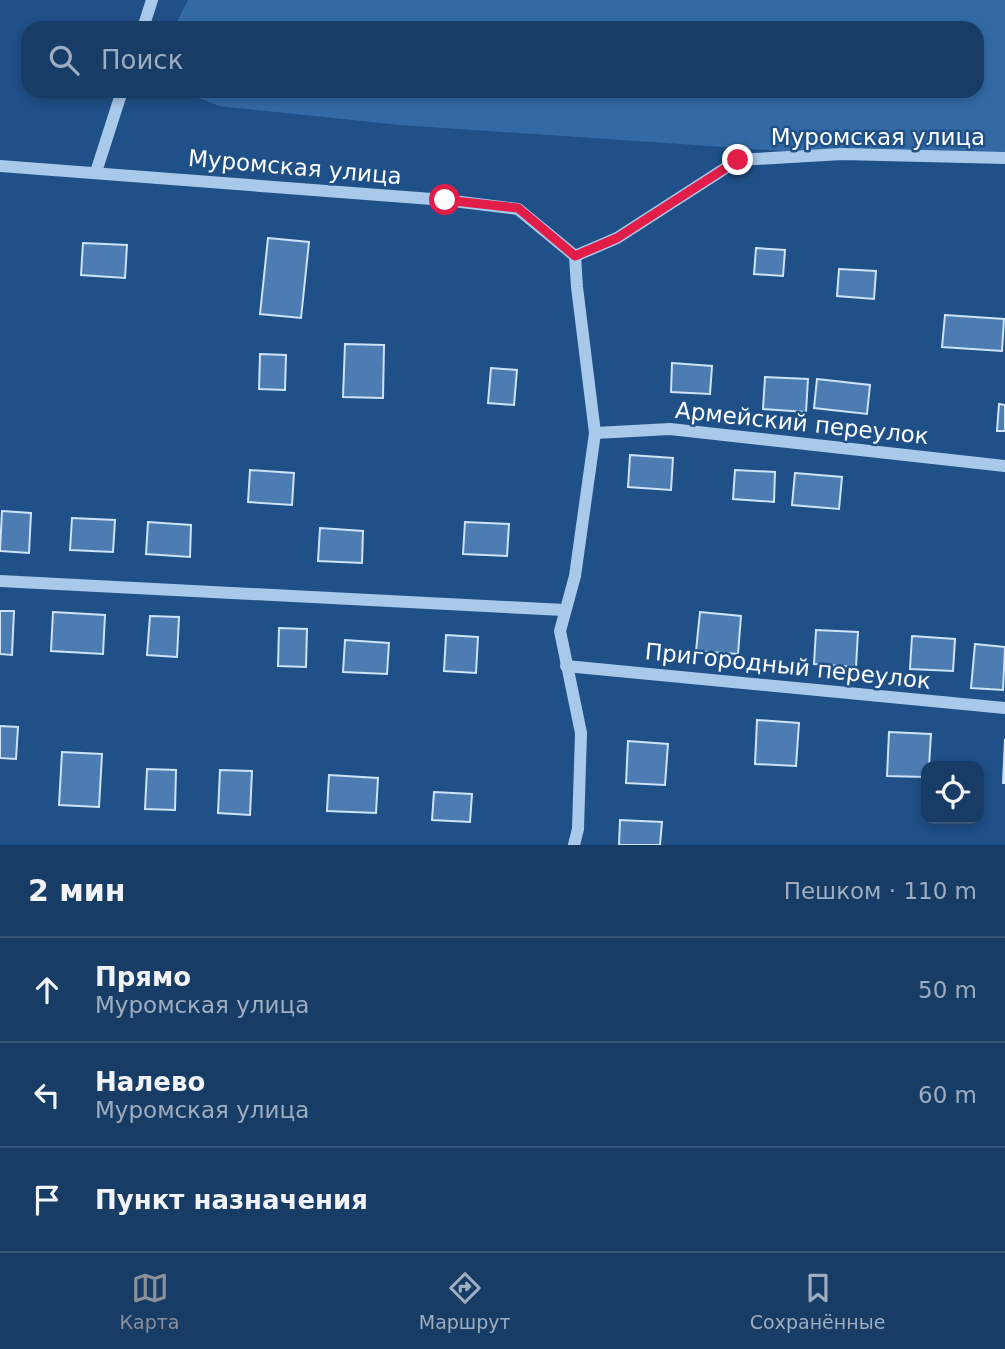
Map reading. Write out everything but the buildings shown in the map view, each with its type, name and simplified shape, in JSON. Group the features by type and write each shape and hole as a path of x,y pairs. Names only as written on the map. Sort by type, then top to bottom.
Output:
{"street":[{"path":"145,21 152,0"},
{"path":"96,172 120,98"},
{"name":"Муромская улица","path":"0,166 518,208 575,256 617,238 738,160 842,154 1005,158"},
{"path":"574,845 578,829 581,733 560,631 575,576 595,433 575,256"},
{"name":"Армейский переулок","path":"595,433 670,429 1005,466"},
{"path":"0,581 564,610"},
{"name":"Пригородный переулок","path":"566,666 1005,708"}],"shaded area":[{"path":"188,0 1005,0 1005,158 828,154 400,125 219,106 199,98 984,98 984,21 178,21"}],"route":[{"path":"445,200 518,208 575,256 617,238 738,160"}]}
